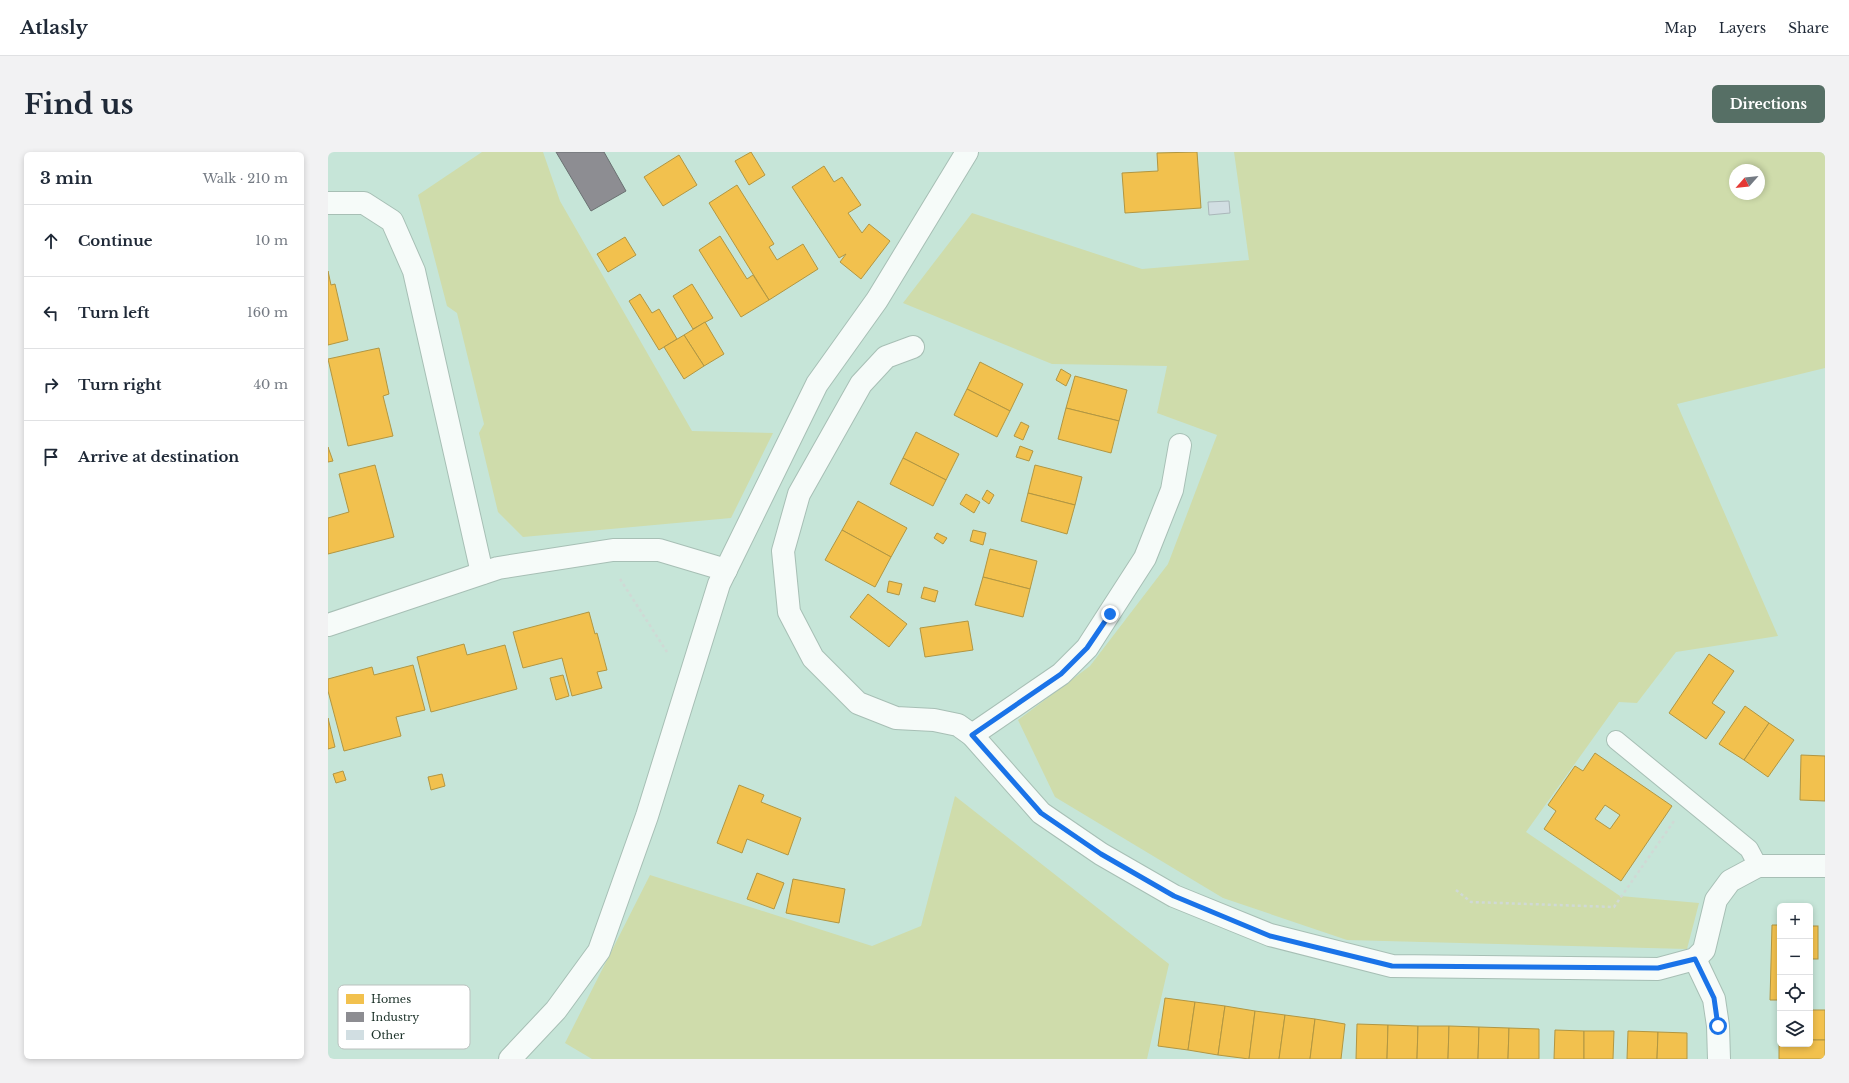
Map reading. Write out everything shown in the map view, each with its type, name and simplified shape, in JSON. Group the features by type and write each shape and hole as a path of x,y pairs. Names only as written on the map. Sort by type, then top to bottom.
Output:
{"street":[{"path":"510,1059 556,1010 599,951 647,816 719,584 817,384 877,300 967,152"},
{"path":"328,203 364,203 392,221 414,271 482,573"},
{"path":"913,347 886,357 861,384 799,494 783,551 789,612 813,658 858,703 896,718 934,720 958,725 972,735 1041,813 1101,854 1174,896 1270,936 1392,966 1658,968 1695,959 1704,950 1716,900 1730,881 1758,866 1825,866"},
{"path":"972,735 1061,674 1087,648 1145,558 1172,490 1180,445"},
{"path":"328,625 505,566 613,550 659,550 726,570"},
{"path":"1695,959 1714,998 1718,1026 1719,1059"}],"lane":[{"path":"1616,740 1749,849 1758,866"}],"path":[{"path":"629,550 619,577 671,657 694,665"},
{"path":"1456,890 1471,902 1614,907 1689,800"}],"green space":[{"path":"482,152 543,152 560,201 692,431 773,433 731,518 523,537 498,512 479,433 484,424 457,313 447,306 418,195"},
{"path":"1234,152 1825,152 1825,368 1677,404 1778,636 1676,652 1637,703 1619,702 1526,832 1620,896 1699,903 1687,949 1347,940 1223,898 1055,797 1018,720 1090,666 1168,564 1217,435 1157,413 1167,366 1052,364 903,303 972,213 1142,269 1249,260"},
{"path":"955,796 1169,964 1147,1059 592,1059 565,1043 650,875 872,946 921,926"}],"building: Homes":[{"path":"751,152 765,175 749,185 735,161"},
{"path":"1197,152 1201,208 1125,213 1122,173 1158,171 1157,153"},
{"path":"679,155 697,185 663,206 644,177"},
{"path":"824,166 834,182 842,177 861,205 848,213 862,233 869,224 890,241 861,279 840,262 846,254 839,258 792,187"},
{"path":"737,185 774,244 769,247 777,260 803,244 818,269 769,300 709,203"},
{"path":"720,236 747,279 753,275 769,300 741,317 699,250"},
{"path":"625,237 636,255 608,272 597,254"},
{"path":"328,271 331,285 335,284 348,340 328,345"},
{"path":"692,284 713,318 693,329 673,296"},
{"path":"640,294 652,313 659,309 677,339 659,350 629,301"},
{"path":"705,322 724,354 704,366 684,335"},
{"path":"684,335 704,366 684,379 664,347"},
{"path":"379,348 389,394 383,396 393,436 348,446 328,359"},
{"path":"980,362 1023,384 1010,411 967,389"},
{"path":"1061,369 1071,375 1066,386 1056,380"},
{"path":"1075,376 1127,390 1119,421 1066,408"},
{"path":"967,389 1010,411 997,437 954,415"},
{"path":"1066,408 1119,421 1111,453 1058,439"},
{"path":"1021,422 1029,426 1023,440 1014,436"},
{"path":"916,432 959,454 946,480 903,458"},
{"path":"1020,446 1033,451 1029,461 1016,457"},
{"path":"328,447 333,461 328,462"},
{"path":"903,458 946,480 933,506 890,484"},
{"path":"375,465 394,537 328,554 328,518 349,512 339,474"},
{"path":"1035,465 1082,477 1075,505 1028,493"},
{"path":"987,490 994,495 989,504 982,499"},
{"path":"1028,493 1075,505 1067,534 1021,521"},
{"path":"966,494 980,502 974,513 960,504"},
{"path":"858,501 907,528 891,557 842,530"},
{"path":"842,530 891,557 875,587 825,560"},
{"path":"973,530 986,533 983,545 970,541"},
{"path":"937,533 947,538 943,544 934,538"},
{"path":"990,549 1037,561 1030,589 983,577"},
{"path":"983,577 1030,589 1023,617 975,605"},
{"path":"889,581 902,584 899,595 887,592"},
{"path":"924,587 938,591 935,602 921,598"},
{"path":"868,594 907,624 889,647 850,617"},
{"path":"589,612 595,634 597,633 607,670 597,672 602,688 572,696 562,658 523,668 513,632"},
{"path":"968,621 973,650 925,657 920,628"},
{"path":"464,644 467,655 505,645 517,689 431,712 417,657"},
{"path":"1709,654 1734,671 1712,703 1725,712 1706,739 1669,713"},
{"path":"413,665 425,710 396,717 401,736 344,751 328,691 328,679 372,667 374,675"},
{"path":"563,675 569,696 556,700 550,678"},
{"path":"1745,706 1769,723 1744,760 1719,744"},
{"path":"328,718 335,747 328,749"},
{"path":"1769,723 1794,740 1768,777 1744,760"},
{"path":"1595,753 1672,806 1621,881 1544,829 1556,811 1548,805 1575,766 1583,771","holes":["1605,805 1620,815 1610,829 1595,819"]},
{"path":"1801,755 1825,756 1825,801 1800,800"},
{"path":"343,771 346,780 336,783 333,774"},
{"path":"442,774 445,786 431,790 428,777"},
{"path":"739,785 764,795 761,802 801,818 788,855 747,839 742,853 717,843"},
{"path":"757,873 784,883 774,909 747,899"},
{"path":"793,879 845,889 839,923 786,913"},
{"path":"1772,925 1777,925 1777,1000 1770,1000"},
{"path":"1813,926 1818,926 1818,959 1813,959"},
{"path":"1165,998 1195,1002 1188,1050 1158,1046"},
{"path":"1195,1002 1225,1006 1218,1055 1188,1050"},
{"path":"1225,1006 1255,1011 1249,1059 1218,1055"},
{"path":"1813,1010 1825,1010 1825,1040 1813,1040"},
{"path":"1255,1011 1285,1015 1279,1059 1249,1059"},
{"path":"1285,1015 1315,1019 1310,1059 1279,1059"},
{"path":"1315,1019 1345,1024 1341,1059 1310,1059"},
{"path":"1357,1024 1388,1025 1387,1059 1356,1059"},
{"path":"1388,1025 1418,1026 1417,1059 1387,1059"},
{"path":"1418,1026 1449,1026 1448,1059 1417,1059"},
{"path":"1449,1026 1479,1027 1478,1059 1448,1059"},
{"path":"1479,1027 1509,1028 1508,1059 1478,1059"},
{"path":"1509,1028 1539,1029 1539,1059 1508,1059"},
{"path":"1555,1030 1584,1031 1584,1059 1554,1059"},
{"path":"1584,1031 1614,1031 1613,1059 1584,1059"},
{"path":"1628,1031 1658,1032 1657,1059 1627,1059"},
{"path":"1658,1032 1687,1033 1687,1059 1657,1059"},
{"path":"1813,1040 1825,1040 1825,1059 1779,1059 1779,1047 1813,1047"}],"building: Industry":[{"path":"556,152 604,152 626,191 591,211"}],"building: Other":[{"path":"1229,201 1230,213 1209,215 1208,202"}],"route":[{"path":"1110,614 1087,648 1061,674 972,735 1041,813 1101,854 1174,896 1270,936 1392,966 1658,968 1684,963 1695,959 1707,980 1714,998 1718,1026"}]}
